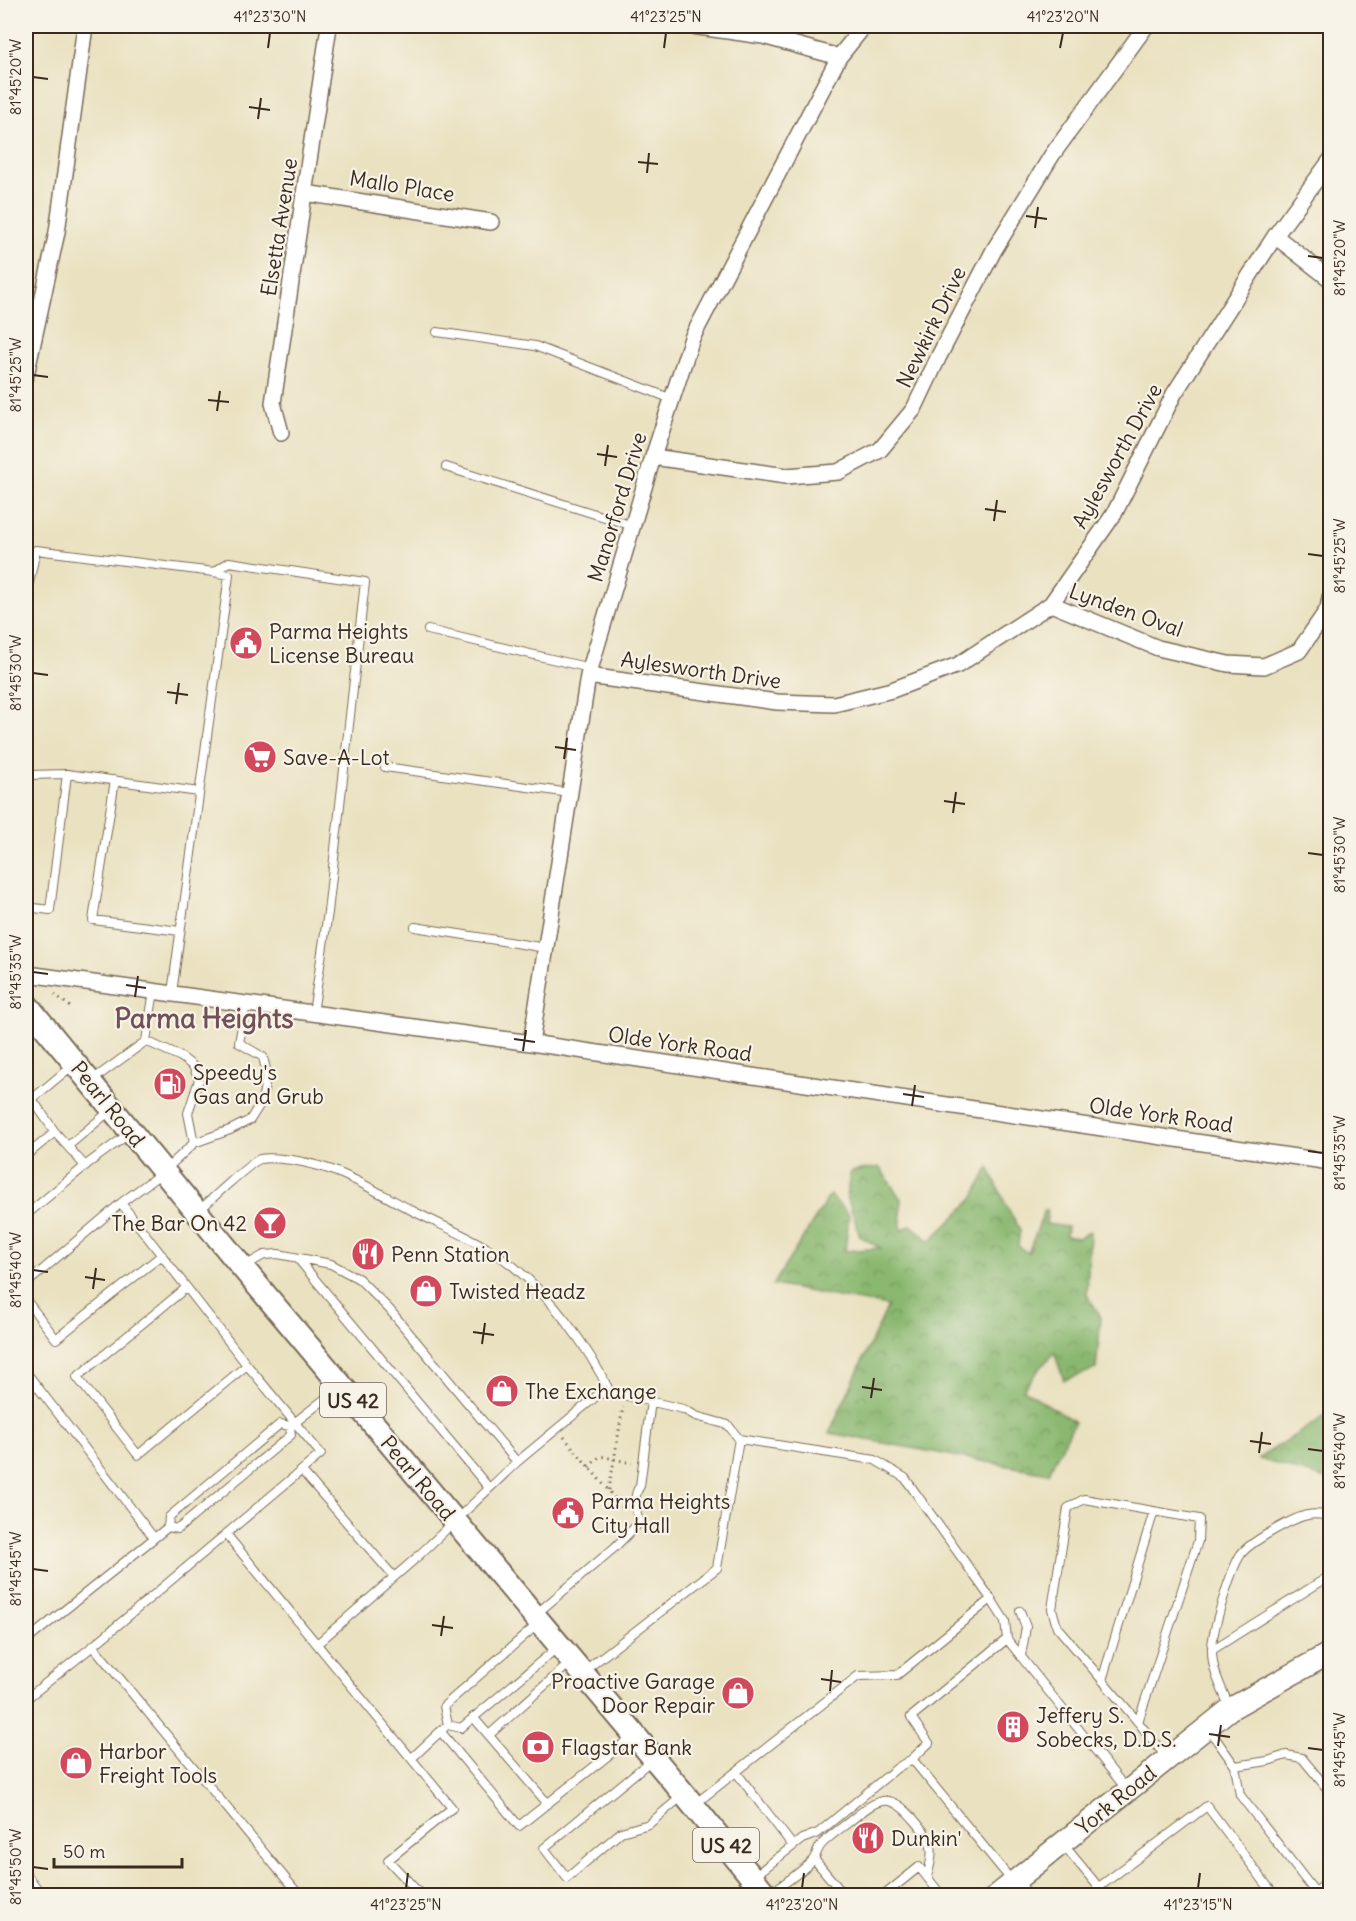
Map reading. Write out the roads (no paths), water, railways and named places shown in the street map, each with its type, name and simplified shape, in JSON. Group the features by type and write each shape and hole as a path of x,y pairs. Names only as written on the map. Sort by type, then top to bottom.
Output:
{"main road":[{"name":"Pearl Road","path":"26,1004 242,1268 654,1758 767,1896"},
{"name":"York Road","path":"996,1896 1020,1885 1062,1843 1230,1709 1330,1653"}],"street":[{"path":"26,375 57,232 85,26"},
{"name":"Elsetta Avenue","path":"281,434 273,403 329,26"},
{"path":"692,26 764,36 839,57"},
{"name":"Manorford Drive","path":"531,1042 590,672 672,399 692,338 839,57 864,26"},
{"name":"Newkirk Drive","path":"653,458 786,476 838,472 880,450 914,409 994,250 1052,155 1146,26"},
{"name":"Aylesworth Drive","path":"590,672 777,702 834,704 892,690 958,665 1051,604 1114,514 1174,394 1275,236 1330,161"},
{"name":"Mallo Place","path":"305,193 491,222"},
{"path":"1275,236 1330,279"},
{"name":"Lynden Oval","path":"1051,604 1158,648 1228,664 1264,666 1299,651 1328,609 1330,597"},
{"name":"Olde York Road","path":"26,982 35,975 531,1042 1330,1162"}],"lane":[{"path":"437,332 535,346 672,399"},
{"path":"446,467 633,526"},
{"path":"26,597 36,550 229,575 172,993"},
{"path":"214,572 229,562 365,582 328,912 313,1013"},
{"path":"428,630 590,672"},
{"path":"385,767 570,793"},
{"path":"26,769 30,775 67,774 199,792"},
{"path":"26,907 50,910 67,774"},
{"path":"115,780 93,920 180,931"},
{"path":"415,927 546,948"},
{"path":"90,1082 146,1041 154,991"},
{"path":"26,1284 121,1203 163,1172 194,1143 230,1131 250,1120 262,1101 267,1074 263,1057 239,1043 246,1004"},
{"path":"146,1041 181,1057 193,1066 199,1080 188,1113 194,1143"},
{"path":"75,1064 29,1102 85,1166"},
{"path":"68,1146 112,1109"},
{"path":"26,1156 55,1132"},
{"path":"26,1215 85,1166 131,1132"},
{"path":"197,1213 258,1159 276,1158 299,1161 331,1169 357,1179 411,1210 476,1242 511,1264 549,1302 574,1333 595,1363 610,1392"},
{"path":"26,1699 93,1646 321,1454 292,1424 121,1203"},
{"path":"242,1268 264,1255 271,1254 331,1264 364,1283 389,1309 517,1462"},
{"path":"26,1300 57,1339 162,1255"},
{"path":"297,1259 489,1488"},
{"path":"186,1288 77,1377 138,1455 247,1365"},
{"path":"26,1372 154,1538"},
{"path":"26,1641 168,1527 169,1517 280,1424 292,1424 341,1386"},
{"path":"317,1644 394,1577 517,1462 599,1394 610,1392 683,1409 696,1416 728,1425 739,1439 875,1460 905,1478 1005,1621 1007,1639 1128,1791"},
{"path":"448,1725 444,1706 638,1524 635,1497 639,1486 651,1401"},
{"path":"168,1527 178,1529 187,1522 291,1435 292,1424"},
{"path":"448,1725 460,1728 474,1717 571,1660 717,1568 739,1439"},
{"path":"302,1470 394,1577"},
{"path":"1138,1722 1198,1541 1199,1519 1084,1499 1068,1508 1052,1609 1057,1627 1167,1759"},
{"path":"1102,1680 1154,1511"},
{"path":"1230,1709 1215,1673 1212,1650 1234,1567 1242,1554 1254,1542 1306,1515 1330,1516"},
{"path":"226,1534 452,1808 388,1860 422,1896"},
{"path":"1212,1650 1328,1577"},
{"path":"654,1758 544,1848 567,1878 621,1832 649,1824 736,1772 858,1676 897,1675 990,1599"},
{"path":"1020,1611 1026,1627 1021,1656"},
{"path":"752,1878 802,1839 818,1833 897,1768 912,1759 928,1743 911,1717 1007,1639"},
{"path":"93,1646 300,1896"},
{"path":"489,1735 571,1660"},
{"path":"474,1717 548,1804"},
{"path":"412,1758 448,1725"},
{"path":"1208,1727 1235,1766 1240,1794 1315,1892 1330,1881"},
{"path":"441,1732 519,1826 634,1735"},
{"path":"1235,1766 1268,1761 1286,1755 1302,1758 1330,1792"},
{"path":"912,1759 1020,1885"},
{"path":"736,1772 793,1846"},
{"path":"767,1896 814,1859 819,1846 869,1806 878,1802 892,1801 904,1808 928,1836 933,1847 927,1878"},
{"path":"1100,1887 1207,1806 1275,1896"},
{"path":"1062,1843 1106,1896"},
{"path":"814,1859 844,1896"},
{"path":"883,1896 919,1867 942,1896"},
{"path":"26,1874 43,1896"}],"place":[{"name":"Parma Heights License Bureau","path":"246,643"},
{"name":"Save-A-Lot","path":"260,757"},
{"name":"Speedy's Gas and Grub","path":"170,1084"},
{"name":"The Bar On 42","path":"270,1223"},
{"name":"Penn Station","path":"368,1254"},
{"name":"Twisted Headz","path":"426,1291"},
{"name":"The Exchange","path":"502,1391"},
{"name":"Parma Heights City Hall","path":"568,1513"},
{"name":"Proactive Garage Door Repair","path":"738,1693"},
{"name":"Jeffery S. Sobecks, D.D.S.","path":"1013,1727"},
{"name":"Flagstar Bank","path":"538,1747"},
{"name":"Harbor Freight Tools","path":"76,1763"},
{"name":"Dunkin'","path":"868,1838"}],"district":[{"name":"Parma Heights","path":"204,1018"}]}
